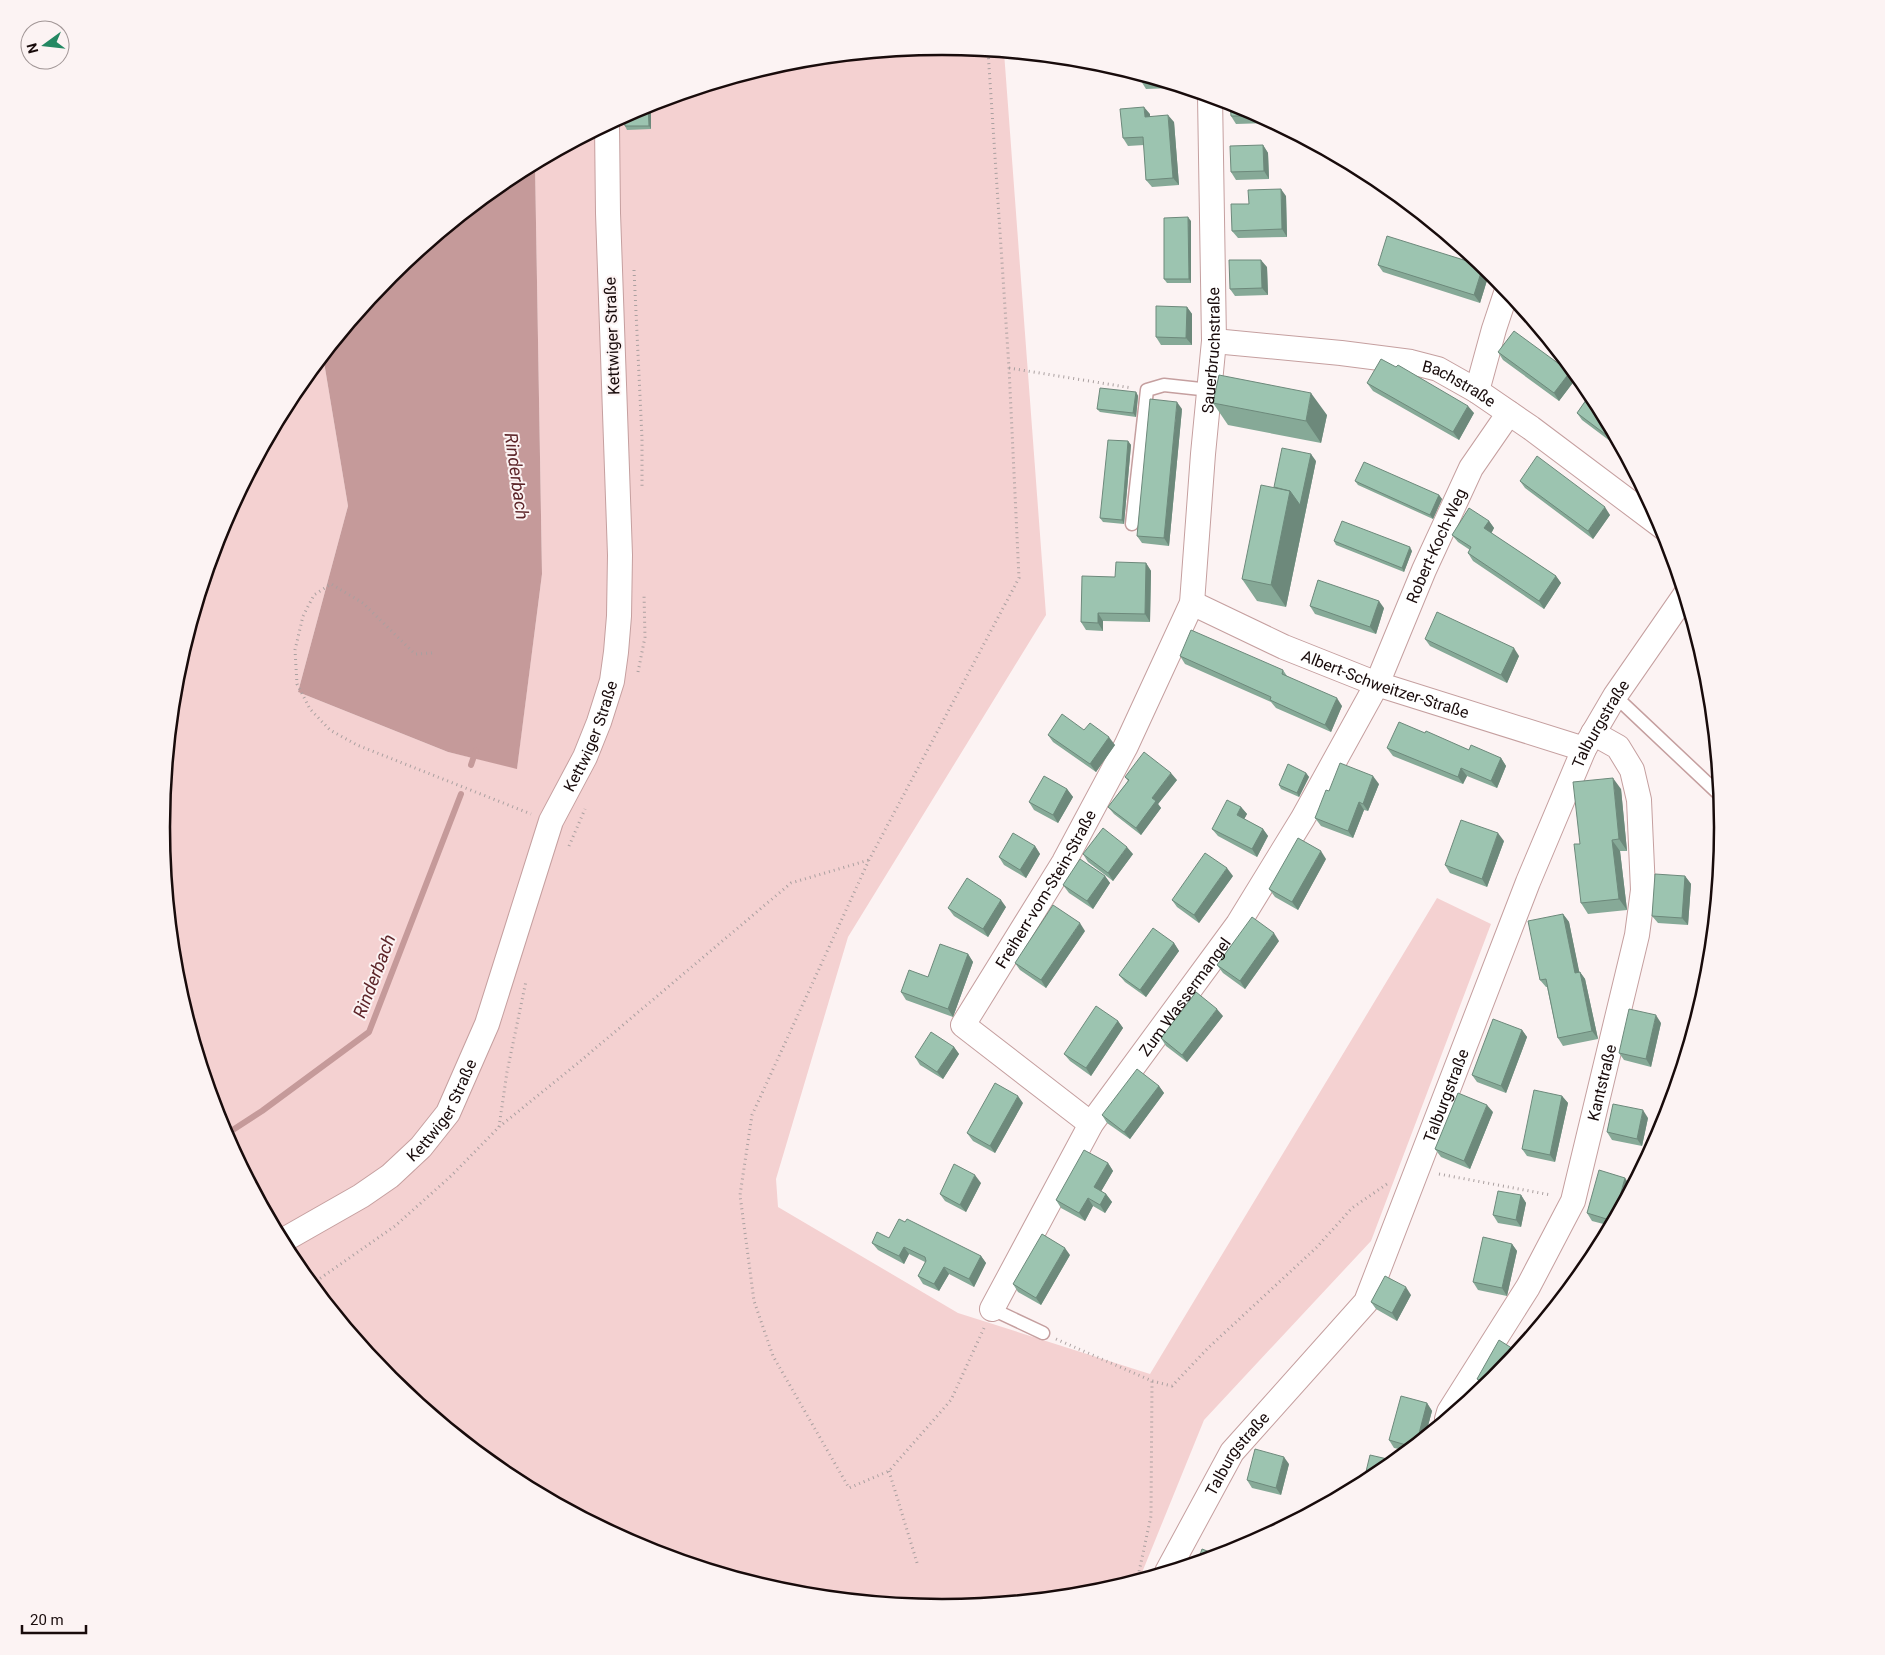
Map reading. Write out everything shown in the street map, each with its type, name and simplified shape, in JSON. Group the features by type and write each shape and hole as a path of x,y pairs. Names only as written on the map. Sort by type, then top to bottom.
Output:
{"street":[{"name":"Sauerbruchstraße","path":"1192,602 1214,341 1210,103"},
{"name":"Kettwiger Straße","path":"288,1238 361,1196 390,1176 421,1147 448,1113 487,1024 551,821 584,757 599,722 612,681 619,616 620,555 606,133"},
{"path":"1477,391 1504,298"},
{"name":"Bachstraße","path":"1214,341 1340,352 1411,362 1438,369 1477,391 1649,517"},
{"name":"Robert-Koch-Weg","path":"1376,684 1424,570 1471,468 1508,413"},
{"name":"Talburgstraße","path":"1171,1565 1232,1452 1366,1302 1513,917 1589,741 1614,696 1680,600"},
{"name":"Albert-Schweitzer-Straße","path":"1192,602 1284,647 1376,684 1589,741"},
{"name":"Freiherr-vom-Stein-Straße","path":"1091,1124 963,1025 1064,862 1126,746 1192,602"},
{"name":"Zum Wassermangel","path":"992,1309 1091,1124 1238,924 1303,818 1376,684"},
{"name":"Kantstraße","path":"1451,1409 1528,1287 1573,1201 1637,935 1643,890 1639,800 1632,770 1618,747 1589,741"}],"lane":[{"path":"1132,524 1147,390 1164,385 1210,390"},
{"path":"1614,696 1713,789"},
{"path":"992,1309 1043,1333"}],"path":[{"path":"988,57 1009,368 1019,578 870,860 752,1115 740,1195 754,1301 774,1356 849,1488 889,1471 951,1400 992,1309"},
{"path":"1009,368 1147,390"},
{"path":"432,653 415,654 363,603 331,584 314,595 303,616 295,650 297,684 310,709 330,730 357,746 511,807"},
{"path":"317,1280 395,1226 451,1176 499,1127 578,1063 791,883 870,860"},
{"path":"1043,1333 1152,1381 1172,1386 1208,1348 1317,1247 1352,1208 1408,1170 1418,1170 1554,1195 1573,1201"},
{"path":"1138,1575 1151,1516 1152,1381"},
{"path":"889,1471 918,1566"}],"shaded area":[{"path":"942,55 1004,58 1046,615 848,937 776,1179 778,1207 958,1313 1150,1374 1437,898 1491,924 1371,1241 1204,1420 1141,1574 1093,1585 993,1598 942,1600 892,1598 792,1585 743,1574 694,1559 647,1541 556,1497 513,1470 433,1408 396,1374 362,1337 300,1257 273,1214 229,1123 211,1076 196,1027 185,978 172,878 170,828 172,777 185,677 196,628 211,579 229,532 273,441 300,398 324,365 348,506 298,692 448,752 517,768 542,574 535,171 601,135 647,114 694,96 743,81 792,70 892,57"}],"water":[{"path":"535,171 542,574 517,769 448,752 298,692 348,506 324,365 362,318 396,281 433,247 472,215"}],"building":[{"path":"1144,107 1145,117 1168,115 1173,178 1146,180 1143,137 1123,138 1120,109"},
{"path":"1231,111 1242,116 1231,116"},
{"path":"648,113 649,126 625,126 625,124"},
{"path":"1263,145 1264,171 1231,172 1230,146"},
{"path":"1281,189 1282,229 1232,231 1231,204 1249,204 1248,190"},
{"path":"1188,217 1189,279 1164,279 1164,218"},
{"path":"1387,236 1467,261 1481,273 1474,295 1378,265"},
{"path":"1229,260 1261,260 1262,288 1230,289"},
{"path":"1156,306 1187,307 1186,338 1156,337"},
{"path":"1514,331 1561,366 1568,375 1554,393 1498,352"},
{"path":"1381,359 1396,367 1398,365 1468,406 1453,432 1367,383"},
{"path":"1219,375 1311,393 1306,421 1213,403"},
{"path":"1100,388 1136,392 1133,413 1097,409"},
{"path":"1150,399 1177,402 1164,538 1137,536"},
{"path":"1586,400 1610,438 1577,413"},
{"path":"1108,440 1128,441 1122,520 1100,518"},
{"path":"1282,448 1311,454 1300,505 1290,491 1274,487"},
{"path":"1537,456 1605,507 1588,531 1520,481"},
{"path":"1364,462 1439,495 1430,515 1355,481"},
{"path":"1261,485 1290,491 1271,585 1242,579"},
{"path":"1469,508 1489,521 1484,528 1556,576 1539,601 1468,553 1471,547 1452,535"},
{"path":"1342,521 1410,547 1402,568 1334,541"},
{"path":"1116,562 1146,563 1145,614 1098,613 1098,623 1081,622 1082,576 1115,577"},
{"path":"1318,580 1379,601 1370,627 1310,606"},
{"path":"1437,612 1514,648 1501,675 1425,639"},
{"path":"1191,630 1283,670 1282,674 1337,698 1325,725 1270,700 1271,697 1180,656"},
{"path":"1062,714 1084,730 1090,723 1109,737 1090,764 1048,735"},
{"path":"1399,722 1425,733 1426,731 1469,750 1471,745 1501,758 1491,781 1461,768 1458,777 1387,748"},
{"path":"1144,752 1171,773 1152,798 1156,801 1136,828 1108,807 1129,780 1125,777"},
{"path":"1340,763 1373,776 1363,804 1359,802 1348,831 1315,818 1326,790 1329,791"},
{"path":"1288,764 1306,773 1297,793 1279,785"},
{"path":"1044,776 1067,789 1053,815 1029,802"},
{"path":"1613,778 1619,839 1612,840 1619,899 1581,903 1574,844 1580,844 1573,782"},
{"path":"1227,800 1241,807 1237,815 1263,829 1252,849 1212,829"},
{"path":"1461,820 1498,833 1482,879 1445,865"},
{"path":"1103,828 1127,847 1108,873 1083,854"},
{"path":"1013,833 1035,846 1020,870 999,857"},
{"path":"1298,838 1321,851 1292,902 1269,889"},
{"path":"1205,853 1227,868 1194,915 1172,900"},
{"path":"1080,859 1105,876 1087,901 1063,885"},
{"path":"1655,874 1685,876 1682,918 1652,916"},
{"path":"967,878 1001,900 983,929 948,908"},
{"path":"1053,905 1080,923 1041,980 1015,963"},
{"path":"1563,914 1575,973 1580,972 1592,1031 1558,1038 1546,979 1540,980 1528,921"},
{"path":"1252,917 1274,933 1240,981 1217,965"},
{"path":"1153,928 1174,943 1140,990 1119,975"},
{"path":"940,944 968,954 948,1009 901,992 909,970 928,977"},
{"path":"1196,992 1217,1009 1182,1055 1161,1038"},
{"path":"1096,1006 1118,1021 1086,1068 1064,1054"},
{"path":"1629,1009 1656,1015 1646,1059 1619,1053"},
{"path":"1493,1019 1522,1030 1501,1086 1472,1075"},
{"path":"931,1032 954,1047 937,1072 915,1057"},
{"path":"1137,1069 1159,1086 1124,1132 1102,1115"},
{"path":"995,1083 1018,1096 990,1146 967,1133"},
{"path":"1534,1090 1562,1096 1550,1155 1522,1149"},
{"path":"1458,1093 1487,1105 1464,1161 1435,1149"},
{"path":"1613,1104 1643,1110 1637,1139 1607,1132"},
{"path":"1084,1150 1108,1163 1094,1187 1106,1194 1100,1205 1088,1198 1079,1213 1056,1200"},
{"path":"954,1164 975,1175 960,1205 940,1194"},
{"path":"1599,1170 1625,1178 1619,1201 1608,1220 1587,1213"},
{"path":"1498,1191 1521,1195 1516,1220 1493,1215"},
{"path":"899,1219 905,1222 907,1219 981,1256 969,1279 944,1267 934,1284 918,1276 926,1261 925,1257 904,1247 899,1256 872,1243 877,1232 889,1238"},
{"path":"1042,1234 1065,1248 1036,1298 1013,1284"},
{"path":"1483,1237 1512,1244 1502,1288 1473,1282"},
{"path":"1385,1276 1406,1287 1392,1313 1371,1302"},
{"path":"1499,1340 1512,1348 1481,1381 1477,1379"},
{"path":"1401,1396 1427,1403 1418,1435 1406,1445 1389,1440"},
{"path":"1255,1449 1284,1457 1276,1488 1247,1480"},
{"path":"1370,1455 1387,1459 1372,1470 1365,1474"},
{"path":"1202,1549 1209,1552 1200,1556"}],"waterway":[{"name":"Rinderbach","path":"471,765 476,750"},
{"name":"Rinderbach","path":"232,1130 262,1111 369,1032 461,794"}]}
